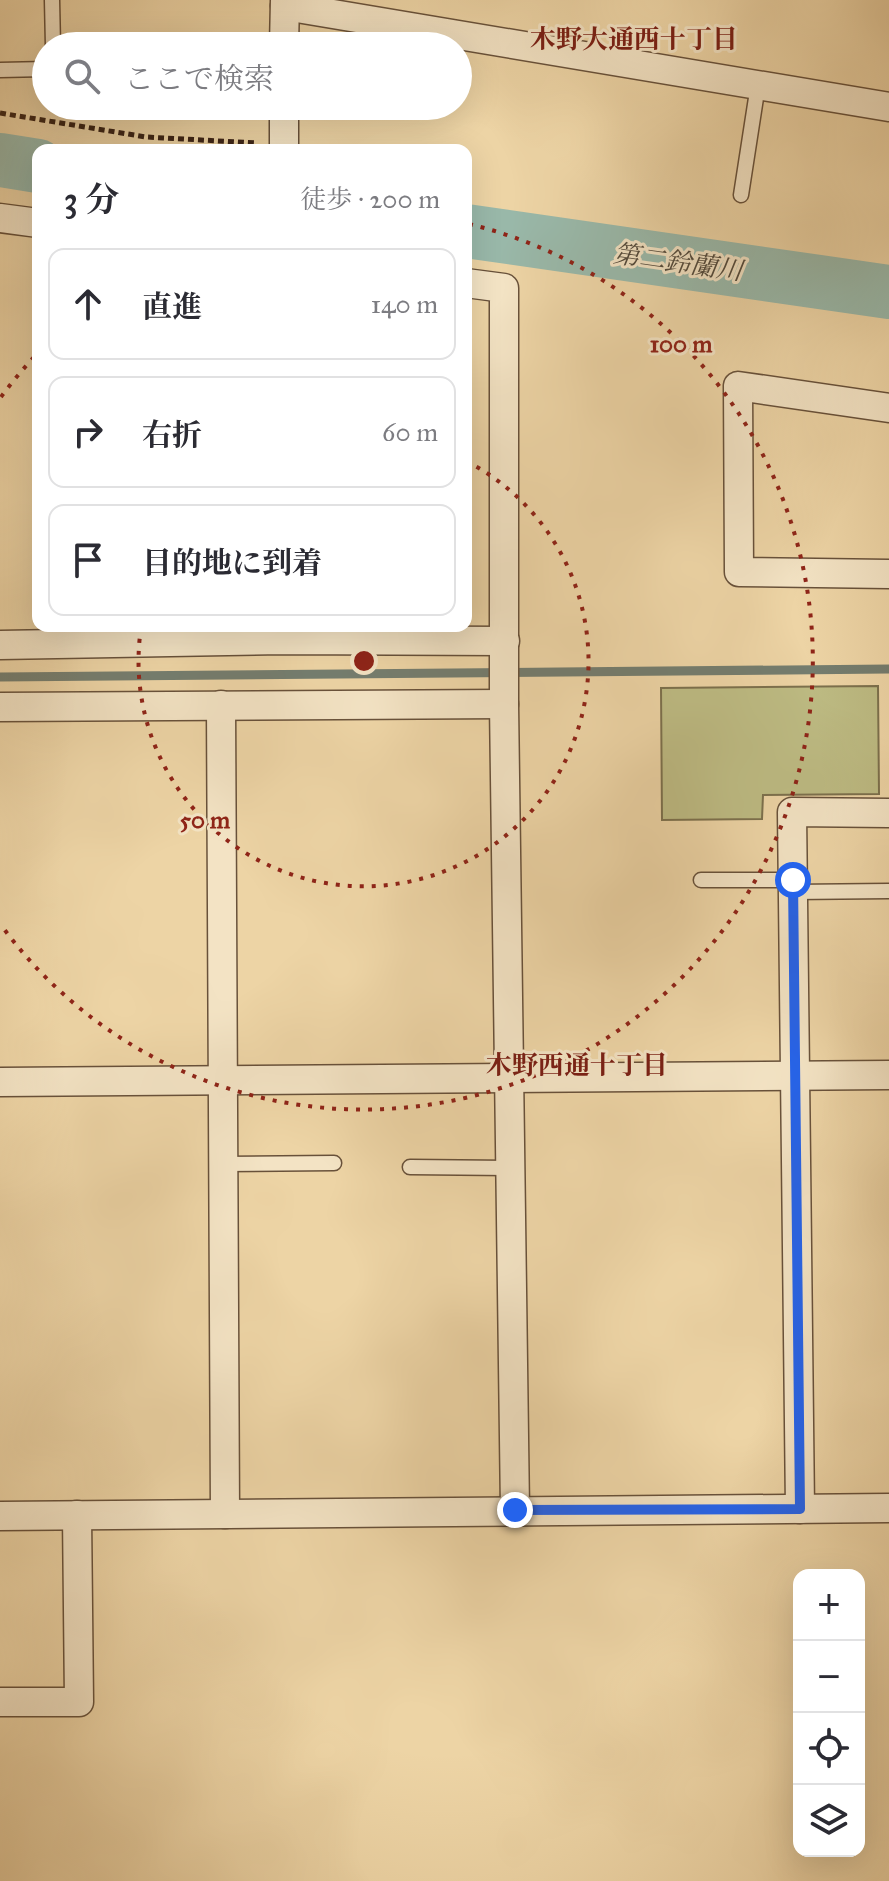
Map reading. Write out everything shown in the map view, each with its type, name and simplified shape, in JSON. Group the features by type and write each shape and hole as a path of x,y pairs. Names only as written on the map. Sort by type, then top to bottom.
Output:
{"street":[{"path":"284,32 285,3 452,32"},
{"path":"472,35 889,107"},
{"path":"284,120 284,144"},
{"path":"0,218 32,222"},
{"path":"472,284 504,288 504,704 515,1510"},
{"path":"889,408 738,386 739,572 889,574"},
{"path":"0,645 64,634 281,633 505,641"},
{"path":"0,707 504,704"},
{"path":"221,705 225,1514"},
{"path":"800,1509 792,812 889,813"},
{"path":"0,1082 889,1075"},
{"path":"0,1516 889,1508"},
{"path":"0,1702 79,1702 77,1515"}],"lane":[{"path":"52,0 53,32"},
{"path":"0,70 32,69"},
{"path":"741,195 758,85"},
{"path":"701,880 889,891"},
{"path":"222,1164 334,1163"},
{"path":"410,1167 509,1168"}],"path":[{"path":"0,113 32,118"},
{"path":"43,120 146,137 243,144"}],"shaded area":[{"path":"878,686 879,794 763,795 762,819 662,820 661,688"}],"waterway":[{"name":"第二鈴蘭川","path":"0,160 32,165"},
{"name":"第二鈴蘭川","path":"472,232 889,292"},
{"path":"0,677 889,669"}],"district":[{"name":"木野大通西十丁目","path":"634,39"},
{"name":"木野西通十丁目","path":"577,1065"}],"route":[{"path":"515,1510 800,1509 793,880"}]}
